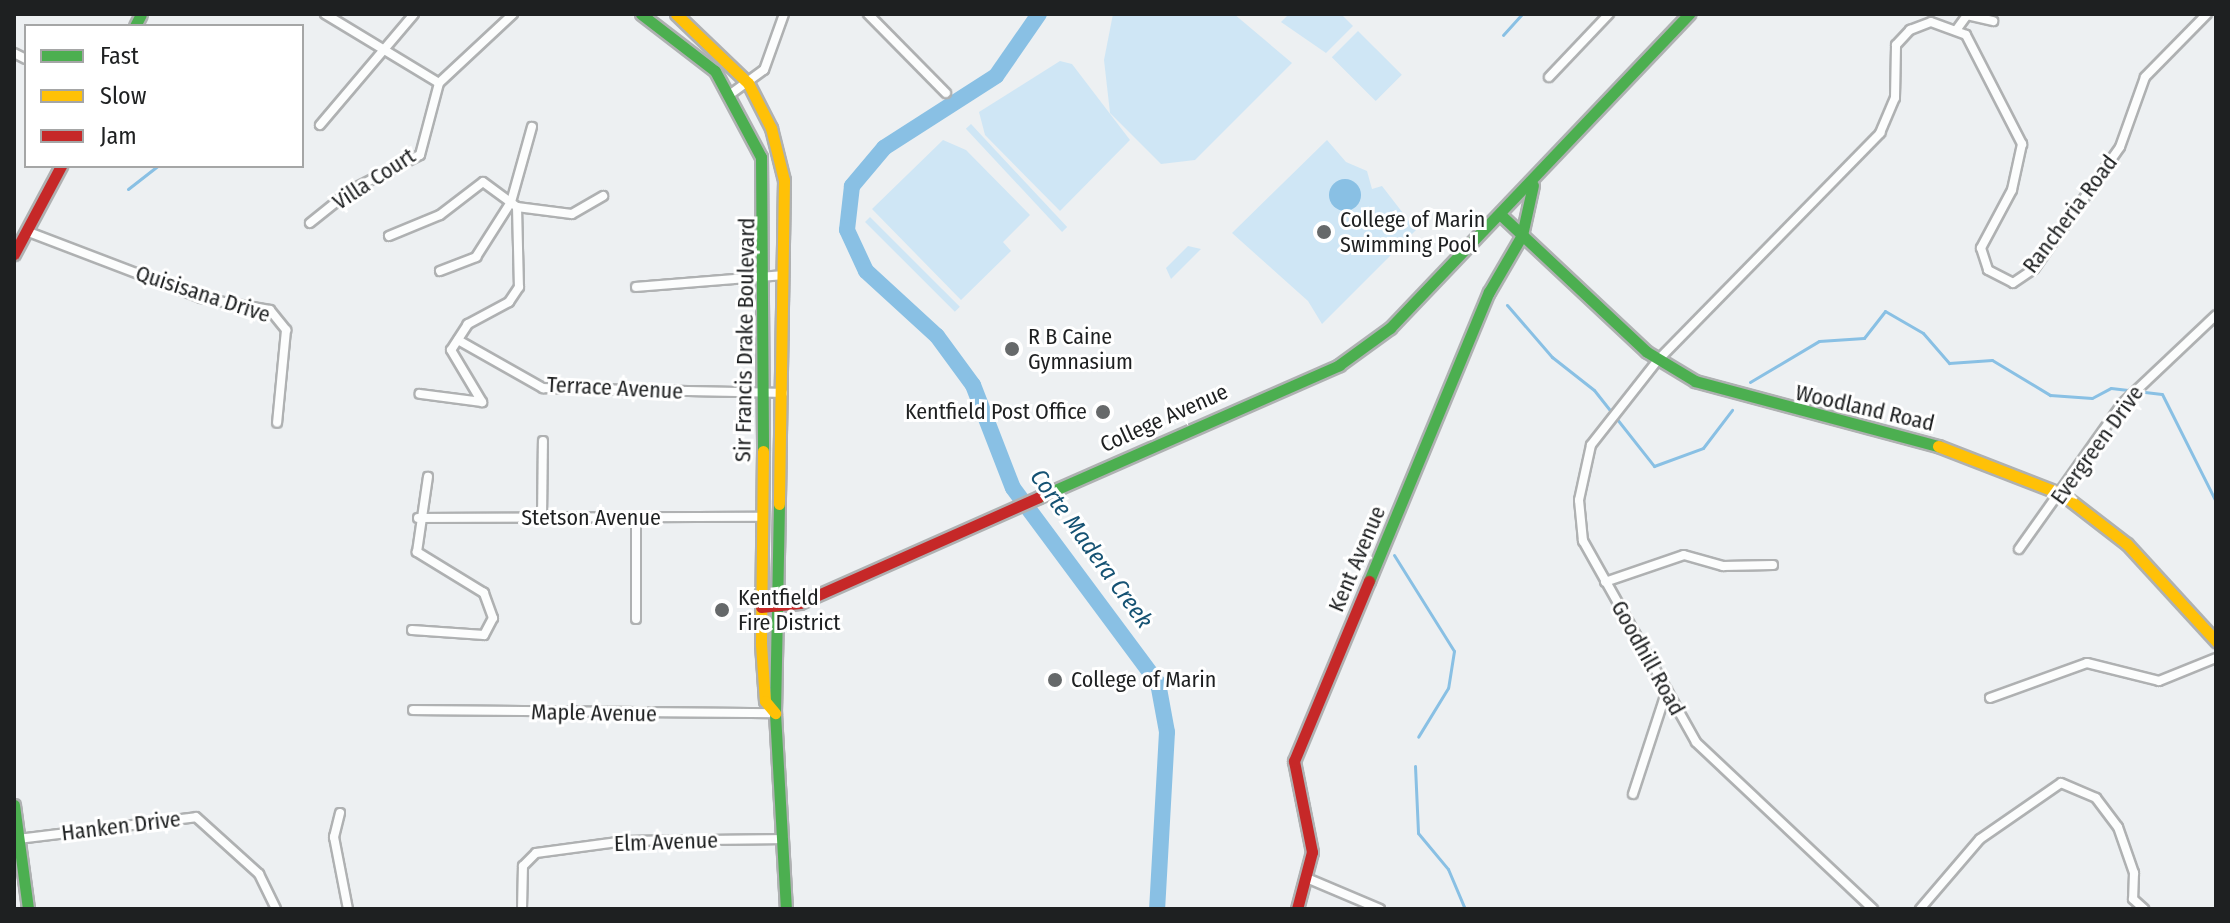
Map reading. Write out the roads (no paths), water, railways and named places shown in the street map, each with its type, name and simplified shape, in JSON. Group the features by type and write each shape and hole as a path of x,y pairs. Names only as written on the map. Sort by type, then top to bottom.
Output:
{"main road":[{"name":"Sir Francis Drake Boulevard","path":"641,14 695,51 732,93 761,157 766,275 761,607 765,701 775,713"},
{"name":"Sir Francis Drake Boulevard","path":"676,14 709,38 748,83 779,152 785,275 780,607 775,713 785,839 786,909"},
{"name":"College Avenue","path":"761,607 780,607 1339,365 1390,328 1503,217 1689,14"},
{"path":"14,254 60,168"},
{"name":"Kent Avenue","path":"1297,909 1309,879 1312,852 1294,761 1489,292 1522,235 1533,185"},
{"name":"Woodland Road","path":"1503,217 1658,360 1733,397 1927,442 2062,494 2127,544 2216,641"},
{"path":"14,805 28,909"}],"street":[{"path":"325,14 378,49 439,83 513,14"},
{"path":"320,125 378,49 414,14"},
{"path":"732,93 764,70 784,14"},
{"path":"868,14 946,93"},
{"path":"1549,77 1609,14"},
{"name":"Rancheria Road","path":"1957,29 1976,47 2022,144 2012,190 1981,248 1988,270 2013,283 2034,269 2120,147 2145,77 2207,14"},
{"path":"1658,360 1880,133 1895,98 1899,40 1931,22 1957,29 1967,15 1993,21"},
{"name":"Villa Court","path":"310,223 351,190 420,155 439,83"},
{"path":"420,394 482,402 452,353 468,324 509,302 519,287 514,205 532,127"},
{"path":"389,236 440,215 483,182 514,205 572,214 603,196"},
{"path":"440,271 476,257 514,205"},
{"name":"Quisisana Drive","path":"26,231 201,298 270,310 286,330 277,423"},
{"path":"636,287 785,275"},
{"name":"Evergreen Drive","path":"2019,549 2062,494 2128,398 2216,315"},
{"name":"Terrace Avenue","path":"458,340 543,388 783,393"},
{"name":"Goodhill Road","path":"1658,360 1616,406 1591,445 1579,500 1583,541 1706,757 1790,824 1873,909"},
{"path":"542,518 543,441"},
{"path":"412,630 484,635 493,618 484,593 417,552 418,518 428,477"},
{"path":"636,517 636,619"},
{"name":"Stetson Avenue","path":"418,518 762,517"},
{"path":"1605,582 1684,555 1723,566 1773,565"},
{"path":"1990,698 2087,663 2159,681 2216,658"},
{"path":"1633,794 1667,690"},
{"name":"Maple Avenue","path":"413,710 775,713"},
{"path":"1920,909 1980,839 2061,783 2096,798 2118,827 2134,873 2133,899 2144,909"},
{"path":"340,813 334,837 348,909"},
{"name":"Hanken Drive","path":"18,839 196,817 259,874 276,909"},
{"name":"Elm Avenue","path":"522,909 523,866 547,851 625,841 785,839"},
{"path":"1309,879 1380,909"}],"water":[{"path":"1345,179 1356,184 1361,195 1356,206 1345,211 1334,206 1329,195 1334,184"}],"waterway":[{"name":"Corte Madera Creek","path":"1039,14 996,76 884,148 852,186 847,230 866,271 937,336 973,385 1013,488 1158,683 1167,732 1157,909"},
{"path":"1503,35 1522,14"},
{"path":"128,189 154,168"},
{"path":"1507,305 1552,357 1594,390 1654,466 1703,448 1732,410"},
{"path":"1750,382 1819,341 1864,338 1885,311 1923,333 1949,363 1992,360 2050,395 2092,398 2111,388 2162,394 2216,502"},
{"path":"1394,555 1454,651 1448,688 1418,737"},
{"path":"1415,766 1418,833 1448,869 1465,909"}],"place":[{"name":"College of Marin Swimming Pool","path":"1324,232"},
{"name":"R B Caine Gymnasium","path":"1012,349"},
{"name":"Kentfield Post Office","path":"1103,412"},
{"name":"Kentfield Fire District","path":"722,610"},
{"name":"College of Marin","path":"1055,680"}]}
